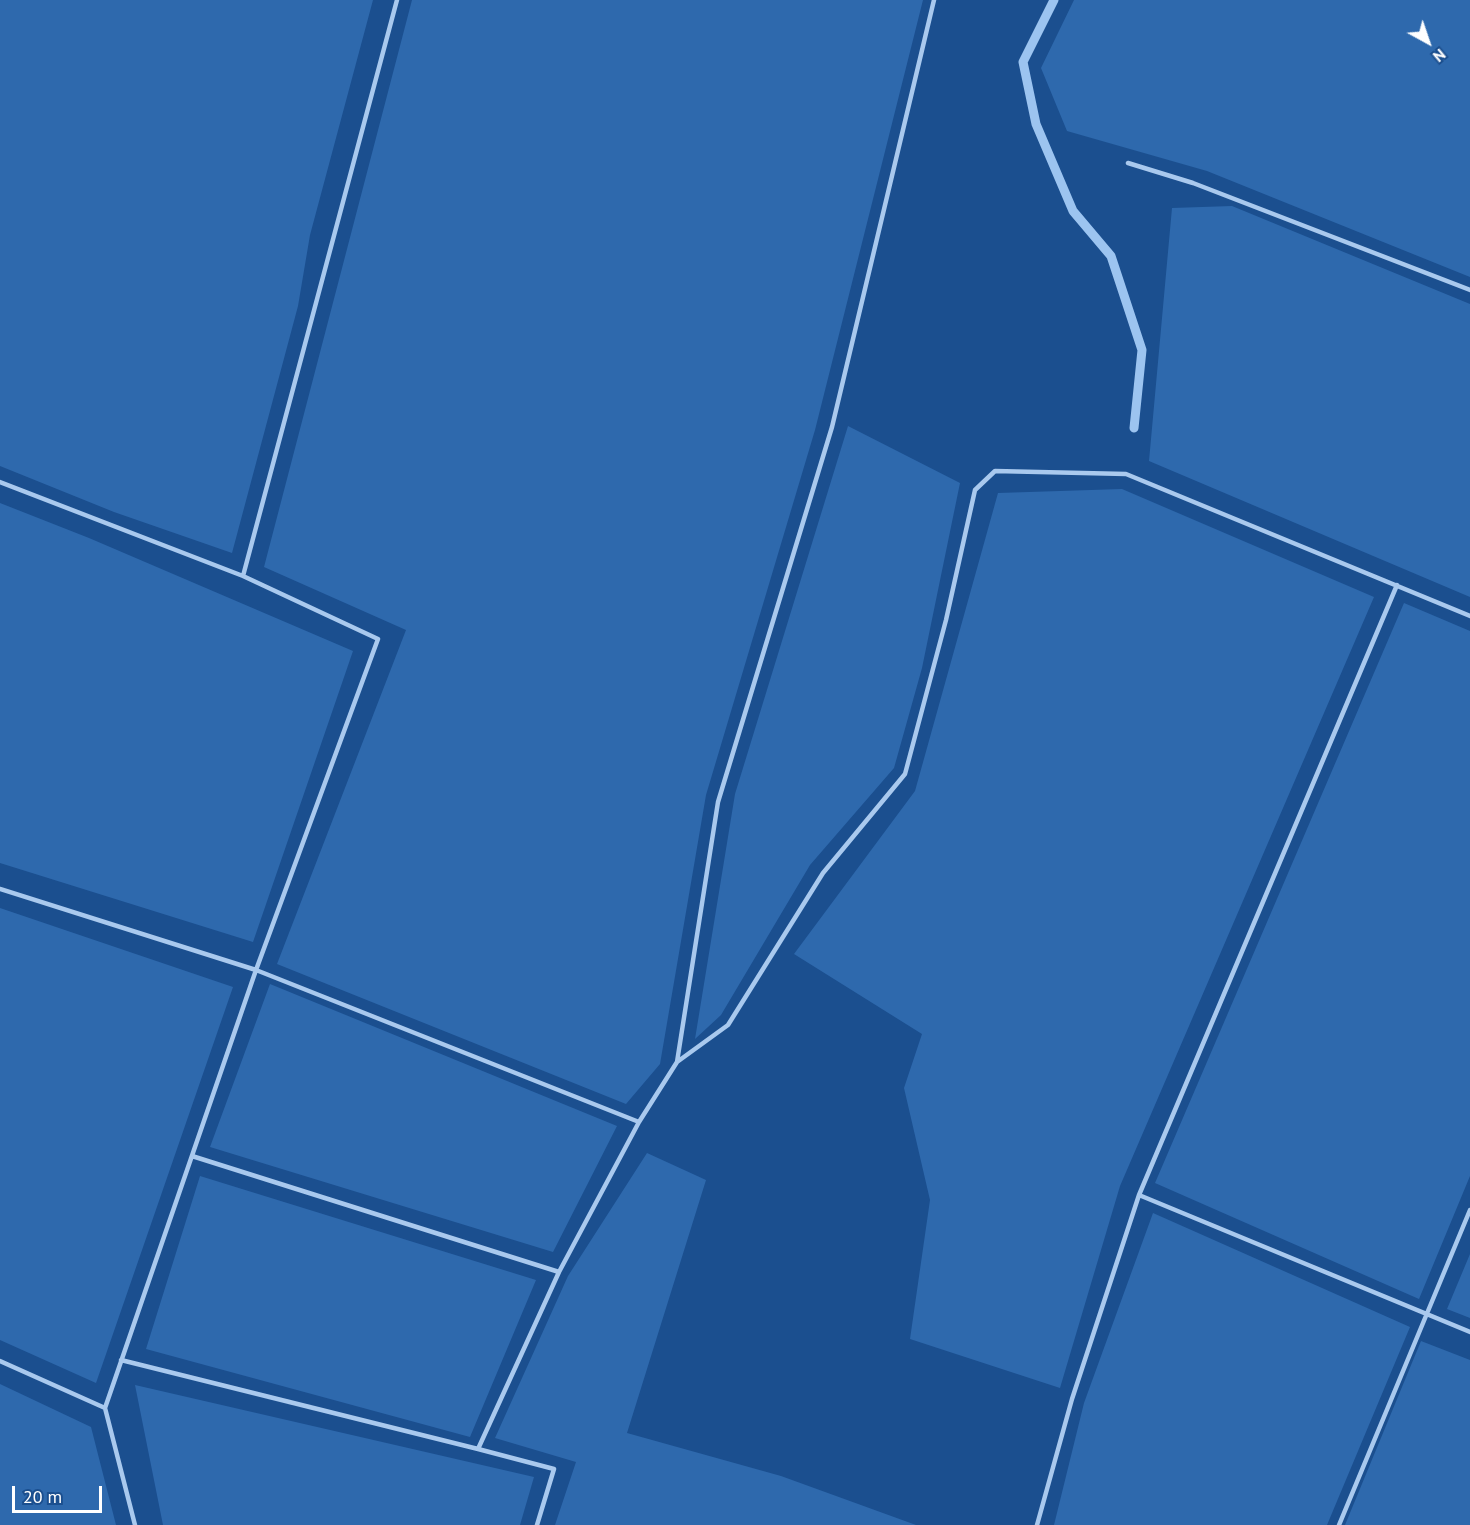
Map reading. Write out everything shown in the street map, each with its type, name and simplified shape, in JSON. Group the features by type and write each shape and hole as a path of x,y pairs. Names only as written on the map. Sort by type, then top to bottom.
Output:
{"lane":[{"path":"243,576 398,0"},
{"path":"677,1062 718,802 832,427 934,0"},
{"path":"1128,163 1193,183 1470,290"},
{"path":"478,1449 559,1272 639,1122 677,1062 728,1024 823,873 905,774 946,620 975,490 995,471 1126,474 1470,616"},
{"path":"0,482 243,576 378,639 256,970 105,1408 135,1525"},
{"path":"1037,1525 1072,1399 1139,1195 1397,585"},
{"path":"0,889 256,970 639,1122"},
{"path":"192,1156 559,1272"},
{"path":"1139,1195 1470,1332"},
{"path":"1339,1525 1470,1210"},
{"path":"122,1360 554,1469 537,1525"},
{"path":"0,1361 105,1408"}],"shaded area":[{"path":"0,0 373,0 310,235 298,306 232,553 114,512 0,466"},
{"path":"412,0 923,0 815,430 706,795 660,1064 626,1104 277,964 406,630 264,567"},
{"path":"1074,0 1470,0 1470,277 1207,171 1067,131 1041,68"},
{"path":"1232,206 1470,304 1470,597 1149,461 1172,208"},
{"path":"848,426 960,483 922,668 894,768 810,865 721,1015 695,1039 735,794"},
{"path":"1122,489 1374,597 1120,1186 1060,1388 910,1339 930,1200 904,1088 922,1034 794,954 915,791 998,493"},
{"path":"0,503 89,538 353,651 253,942 0,863"},
{"path":"1404,603 1470,631 1470,1176 1419,1299 1155,1183"},
{"path":"0,908 233,987 96,1383 0,1340"},
{"path":"270,984 617,1126 553,1252 210,1147"},
{"path":"647,1153 706,1180 627,1433 781,1476 916,1525 555,1525 576,1462 495,1438 568,1276"},
{"path":"200,1176 536,1280 470,1437 146,1349"},
{"path":"1153,1213 1410,1327 1327,1525 1054,1525 1084,1403"},
{"path":"1470,1254 1470,1318 1447,1309"},
{"path":"1421,1341 1470,1360 1470,1525 1345,1525"},
{"path":"0,1384 91,1427 116,1525 0,1525"},
{"path":"135,1385 534,1477 520,1525 163,1525"}],"waterway":[{"path":"1054,0 1023,62 1036,124 1073,211 1111,256 1142,350 1134,428"}]}
